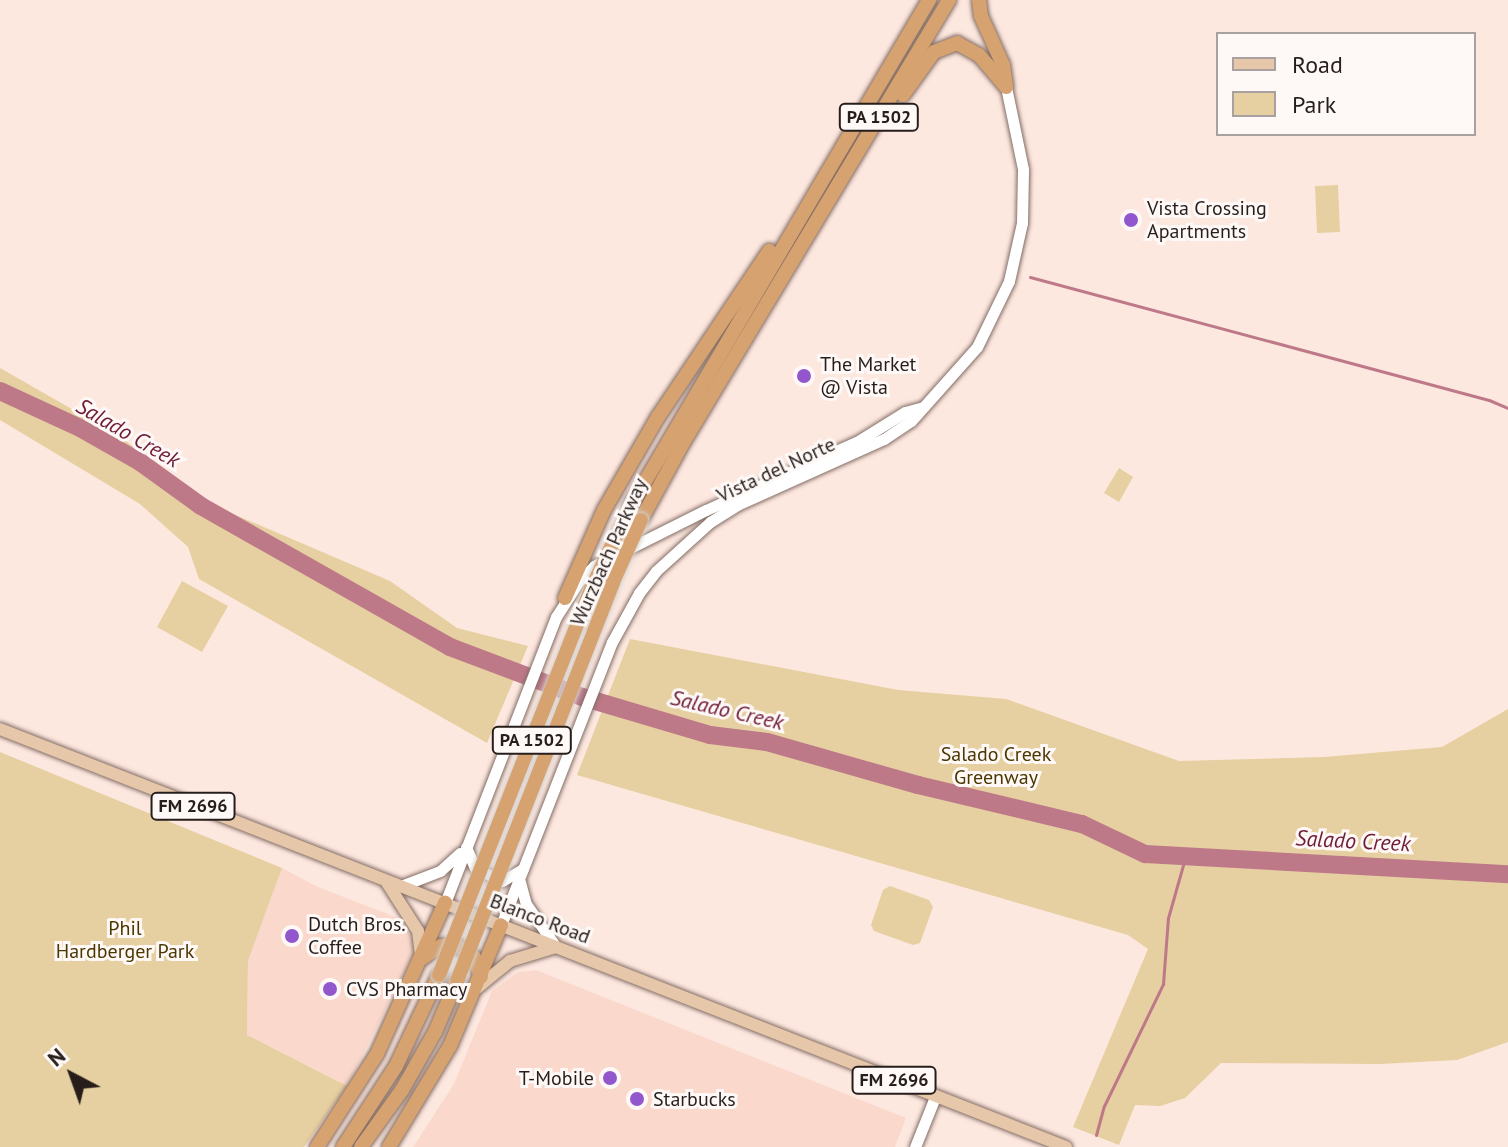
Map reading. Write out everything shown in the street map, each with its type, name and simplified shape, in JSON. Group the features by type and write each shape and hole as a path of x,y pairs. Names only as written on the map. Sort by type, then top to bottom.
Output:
{"highway":[{"name":"Wurzbach Parkway","path":"343,1147 396,1066 439,975 592,587 630,507 929,0"},
{"name":"Wurzbach Parkway","path":"361,1147 402,1090 435,1032 613,582 641,520 807,234 949,0"},
{"path":"979,0 981,16 1003,65 1006,87"},
{"path":"807,234 842,192 934,52 950,44 968,47 1006,87"},
{"path":"565,598 604,510 658,417 741,290 819,183"},
{"path":"317,1147 377,1054 445,903"},
{"path":"389,1147 424,1093 479,982 501,925"},
{"path":"421,959 445,945 458,946 474,957 479,982"}],"main road":[{"name":"Blanco Road","path":"0,729 1066,1147"},
{"path":"386,881 418,931 421,959"},
{"path":"479,982 510,961 556,947"}],"street":[{"name":"Vista del Norte","path":"501,925 612,642 639,593 656,571 710,522 737,505 884,439 911,421 920,408 961,369 977,347 1000,304 1016,256 1022,223 1023,169 1006,87"},
{"name":"Vista del Norte","path":"565,598 594,566 719,504 860,440 905,412 920,408"},
{"name":"Wurzbach Parkway","path":"445,903 565,598"},
{"path":"401,886 440,871 466,847 475,868 492,877 507,881 522,874 526,904 556,947"},
{"path":"915,1147 935,1097"}],"shaded area":[{"path":"282,868 318,887 398,918 414,941 413,954 347,1086 247,1035 248,961"},
{"path":"536,970 906,1118 895,1147 413,1147 454,1084 492,991 518,972"}],"green space":[{"path":"1338,185 1340,232 1317,233 1315,186"},
{"path":"0,368 119,436 210,504 390,581 457,628 528,646 487,743 199,579 188,547 140,504 0,420"},
{"path":"1119,468 1133,477 1119,502 1104,493"},
{"path":"182,581 228,606 202,652 157,627"},
{"name":"Salado Creek Greenway","path":"630,639 898,690 1006,699 1179,761 1324,757 1442,747 1508,709 1508,1042 1457,1060 1380,1064 1221,1063 1185,1098 1160,1106 1135,1105 1119,1145 1073,1127 1148,949 1128,935 577,775"},
{"name":"Phil Hardberger Park","path":"0,752 282,868 248,961 247,1035 347,1086 304,1147 0,1147"},
{"path":"890,886 929,900 933,907 920,943 913,945 874,931 871,925 883,890"}],"waterway":[{"path":"1030,277 1489,400 1508,408"},
{"name":"Salado Creek","path":"0,391 80,428 140,462 201,506 450,647 582,697 710,735 767,742 918,785 1082,824 1145,854 1508,874"},
{"path":"1096,1135 1104,1106 1163,984 1168,918 1185,858"}],"place":[{"name":"Vista Crossing Apartments","path":"1131,220"},
{"name":"The Market @ Vista","path":"804,376"},
{"name":"Dutch Bros. Coffee","path":"292,936"},
{"name":"CVS Pharmacy","path":"330,989"},
{"name":"T-Mobile","path":"610,1078"},
{"name":"Starbucks","path":"637,1099"}]}
